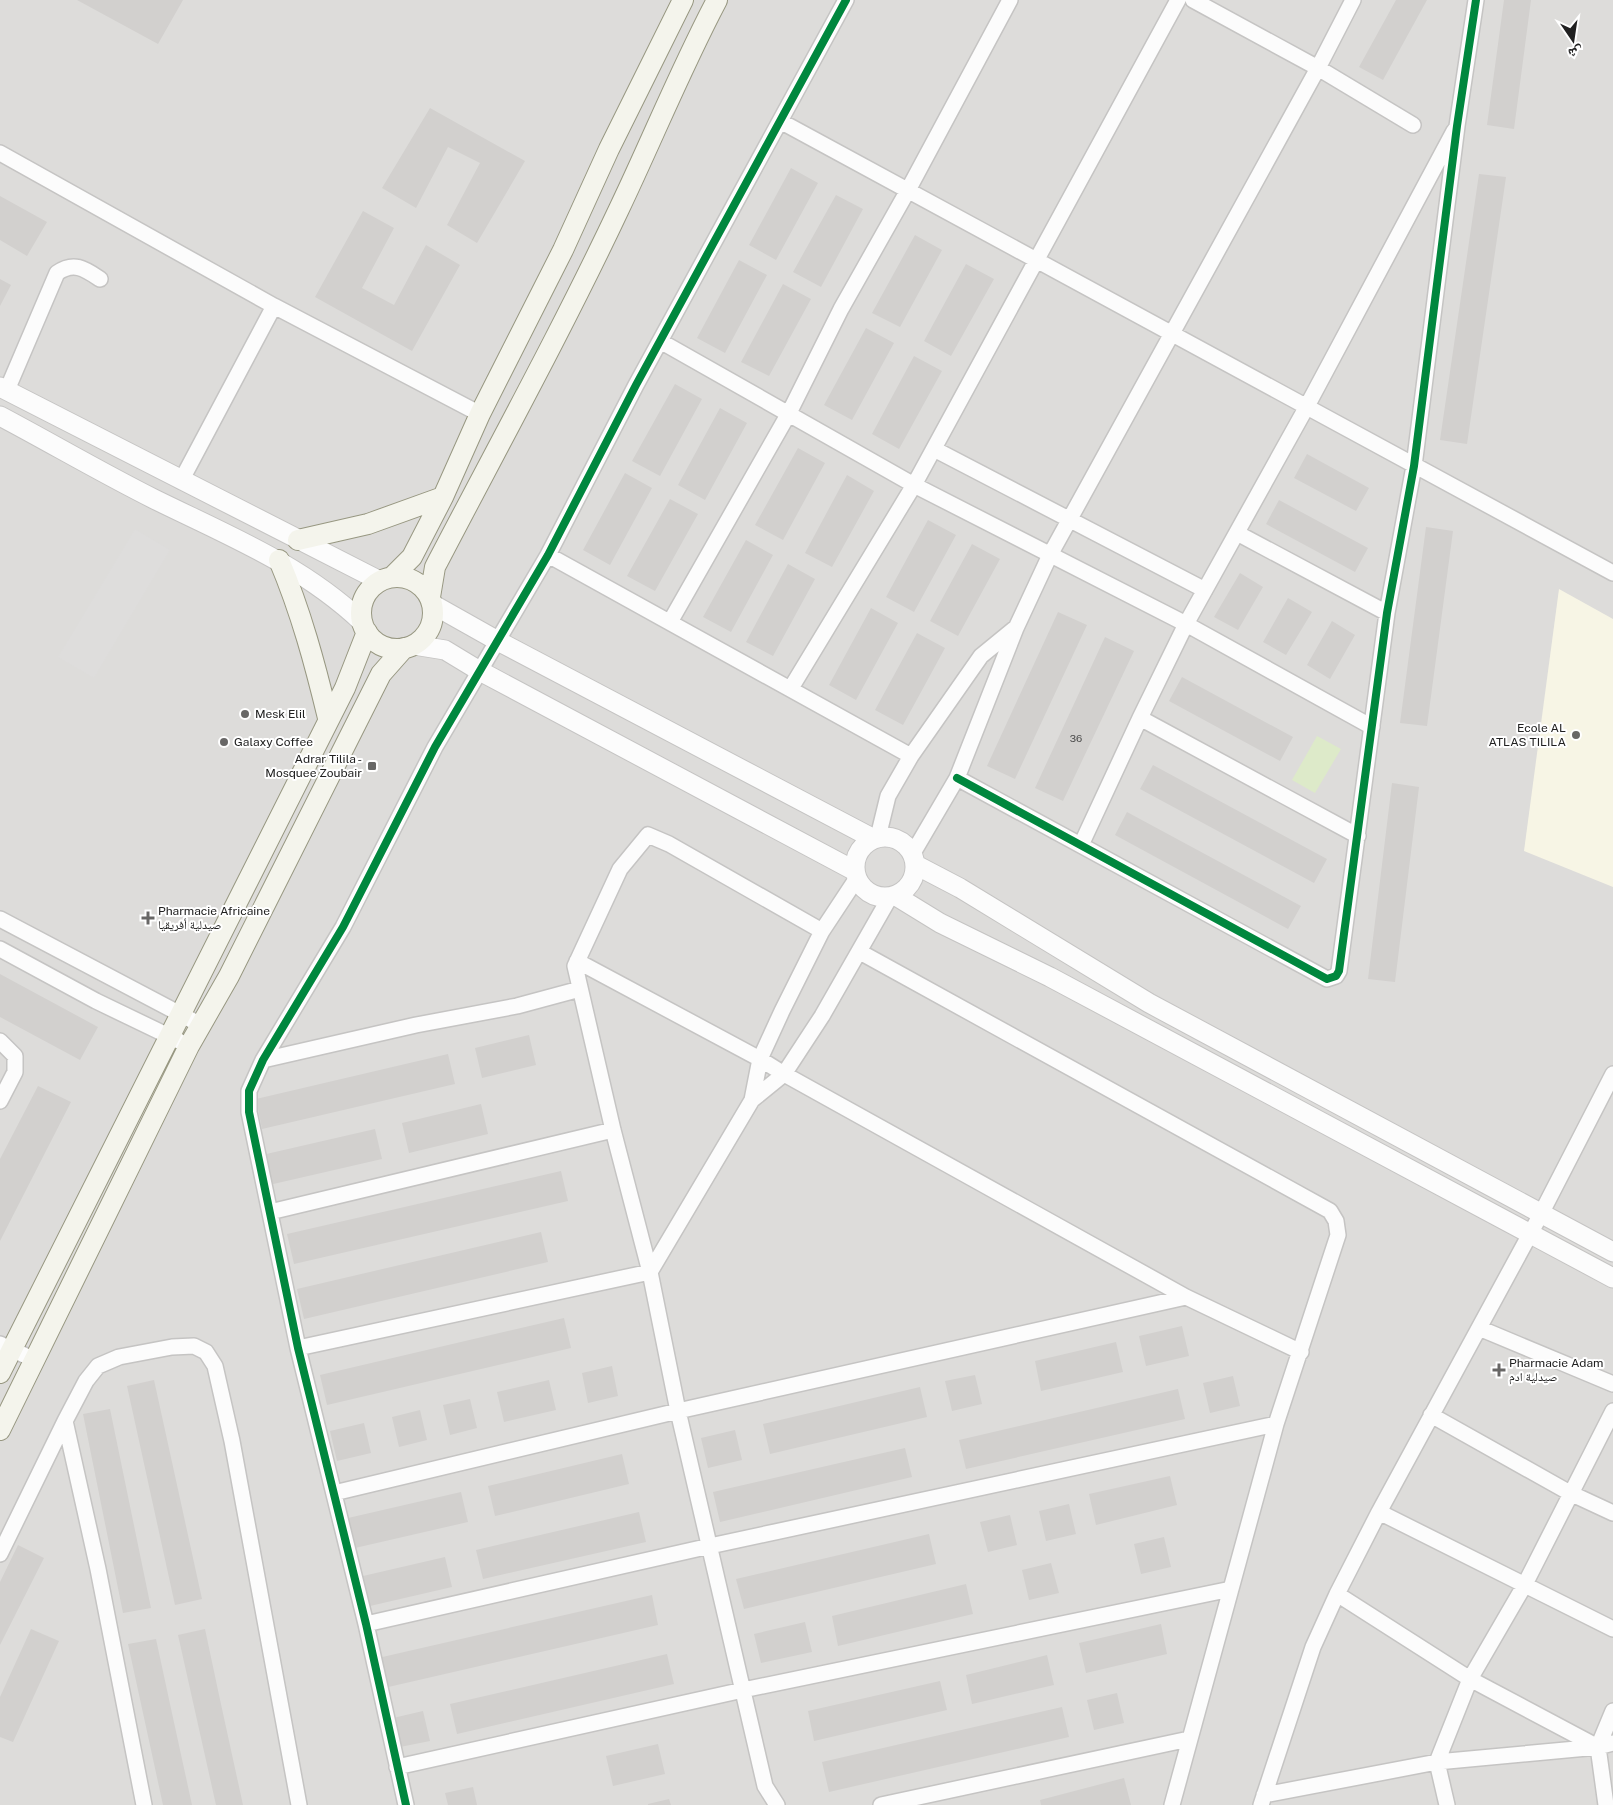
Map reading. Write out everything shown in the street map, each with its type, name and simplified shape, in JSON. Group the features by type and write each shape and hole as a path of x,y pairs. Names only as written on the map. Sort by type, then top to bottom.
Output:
{"main road":[{"path":"409,647 383,646 365,627 361,610 364,598 371,588 386,579 412,557 443,497 480,414 563,250 609,149 683,0"},
{"path":"0,1430 189,1046 229,976 381,674 409,647 424,638 430,628 433,616 431,601 435,567 610,228 694,42 717,0"},
{"path":"298,540 368,524 443,497"},
{"path":"279,560 298,605 328,718"},
{"path":"386,579 414,581 424,588 431,601"},
{"path":"0,1373 6,1347 251,877 328,718 345,688 365,627"}],"street":[{"path":"406,1805 366,1624 298,1348 248,1099 254,1078 263,1060 343,927 410,793 478,670 548,554 660,341 846,0"},
{"path":"670,622 788,413 840,308 907,192 1010,0"},
{"path":"791,688 914,485 1178,0"},
{"path":"1193,0 1318,68 1413,125"},
{"path":"752,1100 784,1074 893,896 911,883 914,859 957,778 1016,628 1050,555 1173,334 1353,0"},
{"path":"957,778 1327,979 1332,979 1339,971 1387,614 1414,466 1457,126 1476,0"},
{"path":"780,121 907,192 1037,260 1306,408 1613,573"},
{"path":"1081,845 1186,624 1306,408 1457,126"},
{"path":"0,153 274,306 480,414"},
{"path":"100,279 82,267 66,266 57,273 4,388 298,540 386,579"},
{"path":"181,481 274,306"},
{"path":"660,341 914,485 1186,624 1372,727"},
{"path":"0,416 152,498 279,560 331,593 365,627"},
{"path":"934,449 1205,590"},
{"path":"1236,533 1387,614"},
{"path":"548,554 911,756"},
{"path":"431,601 496,640 876,838 895,838 906,844 914,859 1149,1003 1542,1212 1613,1252"},
{"path":"298,1348 650,1272 752,1100 760,1059 822,931 856,875 859,852 876,838 888,796 911,756 981,656 1016,628"},
{"path":"409,647 445,650 478,670 856,875 867,891 874,895 893,896 940,923 1050,977 1613,1278"},
{"path":"1140,718 1358,836"},
{"path":"777,1805 765,1786 678,1411 650,1272 613,1130 575,966 620,869 648,835 669,844 822,931"},
{"path":"0,919 201,1024"},
{"path":"0,950 96,1001 189,1046"},
{"path":"860,952 1330,1211 1336,1221 1338,1235 1276,1424 1172,1805"},
{"path":"577,961 760,1059 1186,1297 1301,1352"},
{"path":"263,1060 416,1025 517,1006 580,989"},
{"path":"0,1041 15,1056 16,1072 0,1101"},
{"path":"1262,1800 1313,1647 1337,1594 1431,1415 1542,1212 1613,1074"},
{"path":"270,1212 613,1130"},
{"path":"334,1493 678,1411 1186,1297"},
{"path":"1479,1328 1613,1384"},
{"path":"0,1554 65,1421 86,1381 98,1366 106,1361 187,1345 201,1348 212,1358 219,1378 298,1805"},
{"path":"6,1347 35,1360"},
{"path":"1447,1805 1438,1762 1470,1679 1524,1586 1613,1411"},
{"path":"1431,1415 1570,1493 1613,1513"},
{"path":"65,1421 98,1569 144,1805"},
{"path":"366,1624 710,1546 1276,1424"},
{"path":"1379,1512 1613,1629"},
{"path":"397,1767 742,1690 1231,1588"},
{"path":"1337,1594 1470,1679 1598,1747"},
{"path":"1606,1805 1598,1747 1613,1712"},
{"path":"880,1805 1190,1738"},
{"path":"1262,1800 1438,1762 1598,1747 1613,1743"},
{"path":"762,1805 765,1786"}],"shaded area":[{"path":"0,0 1613,0 1613,1805 0,1805"},
{"path":"135,529 170,550 94,678 58,657"},
{"name":"Ecole AL ATLAS TILILA","path":"1559,589 1613,619 1613,887 1524,851"}],"green space":[{"path":"1317,736 1341,749 1315,793 1292,780"}],"building":[{"path":"77,0 183,0 158,44"},
{"path":"1396,0 1427,0 1383,80 1359,67"},
{"path":"1504,0 1531,0 1514,129 1487,125"},
{"path":"430,108 525,161 477,243 447,225 480,163 448,147 416,208 382,188"},
{"path":"791,168 818,183 776,260 749,245"},
{"path":"1479,174 1506,177 1467,444 1440,440"},
{"path":"836,195 863,209 821,287 793,272"},
{"path":"0,196 47,222 27,256 0,240"},
{"path":"363,211 394,228 362,288 394,305 426,245 460,265 412,351 315,297"},
{"path":"915,235 942,250 900,327 872,313"},
{"path":"739,260 767,275 725,353 697,338"},
{"path":"966,264 994,279 951,356 924,341"},
{"path":"0,279 11,285 0,306"},
{"path":"783,284 811,299 769,376 741,362"},
{"path":"866,328 894,343 852,420 824,405"},
{"path":"914,356 942,371 899,449 872,434"},
{"path":"675,384 702,399 660,476 632,461"},
{"path":"720,408 747,423 705,500 678,485"},
{"path":"798,448 825,463 783,540 755,525"},
{"path":"1307,454 1369,488 1356,511 1294,478"},
{"path":"625,473 652,488 610,565 583,550"},
{"path":"847,475 874,491 832,567 805,553"},
{"path":"670,499 698,514 655,591 627,576"},
{"path":"1279,500 1368,548 1355,572 1266,524"},
{"path":"928,520 956,535 914,612 886,597"},
{"path":"1426,527 1453,531 1427,726 1400,723"},
{"path":"746,540 773,555 731,632 703,617"},
{"path":"972,544 1000,559 958,636 930,621"},
{"path":"788,564 815,579 773,656 746,642"},
{"path":"1240,573 1263,587 1238,630 1214,617"},
{"path":"1288,598 1312,612 1286,655 1263,642"},
{"path":"871,608 898,623 856,700 829,685"},
{"path":"1058,612 1087,625 1015,779 987,766"},
{"path":"1332,621 1355,635 1330,679 1307,665"},
{"path":"917,633 945,648 903,725 875,710"},
{"path":"1105,637 1134,651 1063,801 1035,788"},
{"path":"1182,677 1293,737 1280,761 1169,701"},
{"path":"1153,765 1327,859 1314,883 1140,789"},
{"path":"1392,783 1419,787 1395,982 1368,979"},
{"path":"1127,812 1301,906 1288,929 1115,835"},
{"path":"0,974 98,1027 80,1060 0,1017"},
{"path":"529,1035 536,1065 482,1078 475,1048"},
{"path":"448,1054 455,1084 262,1129 256,1099"},
{"path":"38,1086 71,1102 0,1241 0,1159"},
{"path":"481,1104 488,1134 409,1153 402,1123"},
{"path":"375,1129 382,1159 269,1185 262,1155"},
{"path":"561,1171 568,1201 294,1264 287,1234"},
{"path":"541,1232 548,1262 304,1319 297,1289"},
{"path":"564,1318 571,1348 327,1405 320,1375"},
{"path":"1182,1326 1189,1356 1146,1366 1139,1336"},
{"path":"1116,1342 1123,1372 1041,1391 1035,1361"},
{"path":"612,1366 618,1396 588,1403 582,1373"},
{"path":"975,1375 982,1404 952,1411 945,1381"},
{"path":"1233,1376 1240,1406 1210,1413 1203,1383"},
{"path":"154,1380 202,1599 175,1605 127,1386"},
{"path":"549,1380 556,1410 504,1422 497,1392"},
{"path":"920,1387 927,1417 770,1454 763,1424"},
{"path":"1178,1389 1185,1419 966,1469 959,1440"},
{"path":"470,1399 477,1428 450,1435 443,1405"},
{"path":"110,1409 151,1608 123,1613 83,1414"},
{"path":"420,1410 427,1440 399,1447 392,1417"},
{"path":"364,1423 371,1453 337,1461 330,1431"},
{"path":"735,1430 742,1460 708,1468 701,1438"},
{"path":"905,1448 912,1477 720,1522 713,1492"},
{"path":"622,1454 629,1484 495,1516 488,1486"},
{"path":"1170,1476 1177,1505 1096,1525 1089,1494"},
{"path":"461,1492 468,1522 355,1548 348,1518"},
{"path":"1069,1504 1076,1534 1046,1541 1039,1511"},
{"path":"639,1512 646,1542 483,1579 476,1550"},
{"path":"1010,1515 1017,1545 988,1552 980,1522"},
{"path":"929,1534 936,1564 744,1609 736,1579"},
{"path":"1164,1537 1171,1567 1141,1574 1134,1544"},
{"path":"18,1545 44,1558 0,1645 0,1582"},
{"path":"445,1557 452,1587 370,1606 363,1576"},
{"path":"1051,1563 1059,1593 1029,1600 1022,1570"},
{"path":"966,1584 973,1614 838,1646 832,1616"},
{"path":"652,1595 658,1625 384,1688 378,1658"},
{"path":"805,1622 812,1652 761,1663 754,1634"},
{"path":"1161,1624 1167,1654 1086,1673 1079,1643"},
{"path":"31,1629 59,1641 13,1742 0,1737 0,1697"},
{"path":"205,1629 243,1805 216,1805 178,1635"},
{"path":"156,1639 192,1805 163,1805 128,1644"},
{"path":"667,1654 674,1684 457,1734 450,1704"},
{"path":"1047,1655 1054,1685 972,1704 966,1675"},
{"path":"940,1681 947,1710 814,1741 808,1711"},
{"path":"1117,1693 1124,1723 1094,1730 1087,1700"},
{"path":"1062,1707 1069,1737 829,1792 822,1762"},
{"path":"423,1711 430,1741 400,1747 393,1718"},
{"path":"658,1744 665,1774 613,1786 606,1756"},
{"path":"1124,1778 1131,1805 1041,1805 1040,1800"},
{"path":"473,1787 477,1805 448,1805 445,1793"},
{"path":"669,1799 671,1805 648,1805 648,1804"}],"cycle path":[{"path":"406,1805 366,1624 298,1348 249,1112 249,1091 263,1060 343,927 435,747 548,555 636,385 846,0"},
{"path":"957,778 1327,979 1336,976 1339,971 1387,613 1414,466 1457,126 1476,0"}],"place":[{"name":"Mesk Elil","path":"245,714"},
{"name":"Ecole AL ATLAS TILILA","path":"1576,735"},
{"name":"Galaxy Coffee","path":"224,742"},
{"name":"Adrar Tilila - Mosquee Zoubair","path":"372,766"},
{"name":"Pharmacie Africaine صيدلية أفريقيا","path":"148,918"},
{"name":"Pharmacie Adam صيدلية ادم","path":"1499,1370"}]}
